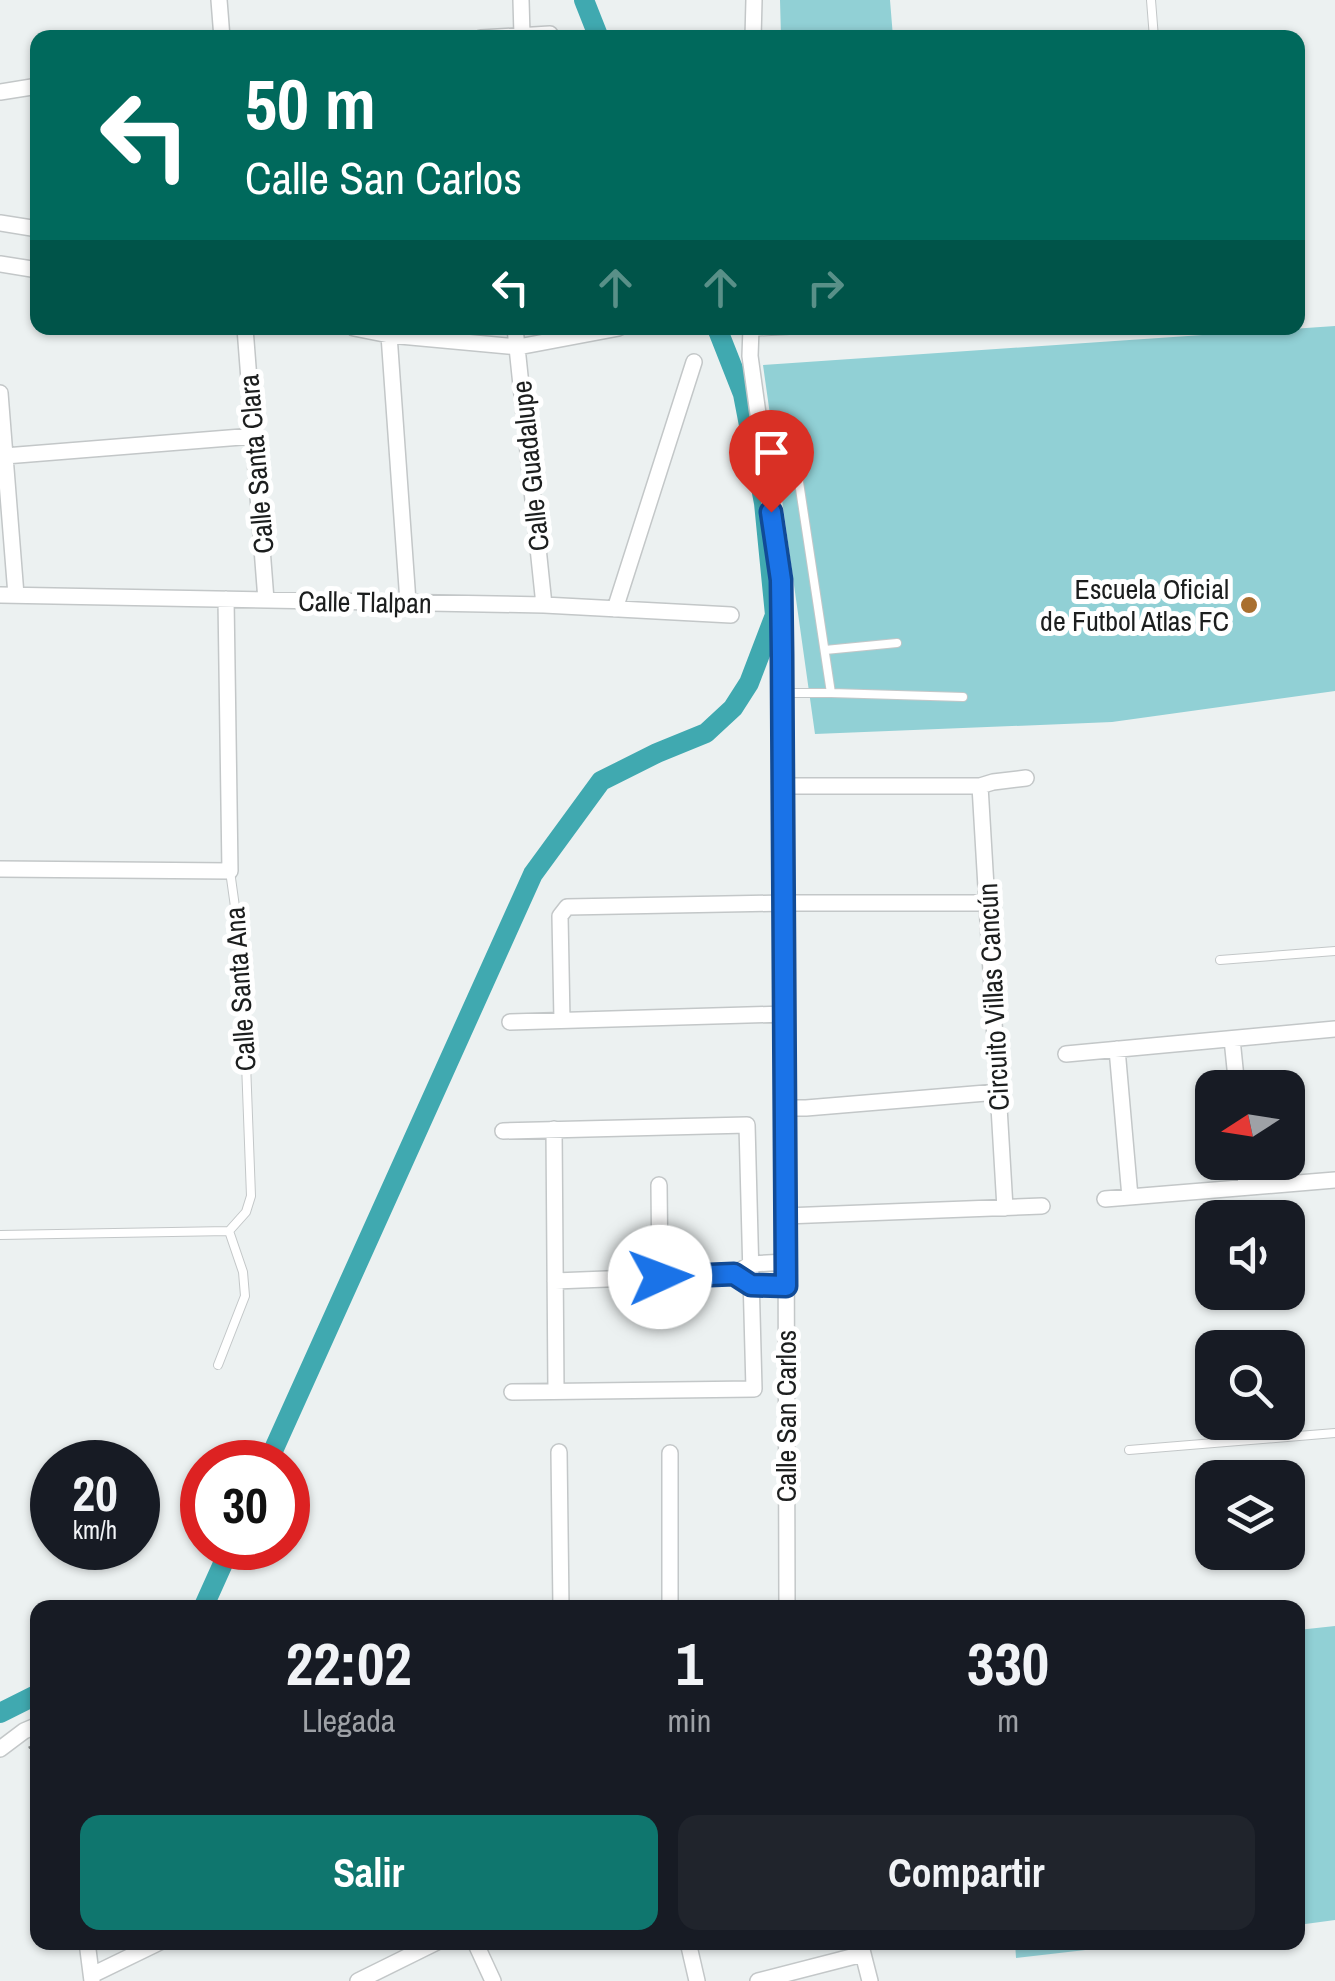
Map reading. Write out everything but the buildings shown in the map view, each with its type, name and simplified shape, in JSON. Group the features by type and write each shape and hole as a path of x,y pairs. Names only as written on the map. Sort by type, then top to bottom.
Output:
{"street":[{"path":"219,0 221,30"},
{"path":"521,0 522,30"},
{"path":"754,0 754,30"},
{"path":"0,92 30,87"},
{"path":"0,223 30,228"},
{"path":"0,264 30,269"},
{"name":"Calle Santa Clara","path":"246,335 266,600"},
{"path":"408,602 389,335 518,348 584,335"},
{"name":"Calle Guadalupe","path":"516,335 544,604"},
{"name":"Calle San Carlos","path":"751,335 754,392 781,580 787,1600"},
{"path":"615,609 694,362"},
{"path":"0,392 8,595"},
{"path":"5,456 254,436"},
{"name":"Calle Tlalpan","path":"8,595 544,604 731,615"},
{"name":"Calle Santa Ana","path":"226,599 230,872"},
{"path":"784,786 980,786 1026,778"},
{"name":"Circuito Villas Cancún","path":"980,786 1005,1208"},
{"path":"0,869 230,872"},
{"path":"562,1020 560,916 564,908 987,903"},
{"path":"510,1022 785,1014"},
{"path":"1066,1054 1335,1029"},
{"path":"1232,1038 1235,1070"},
{"path":"1117,1049 1130,1197"},
{"path":"785,1108 998,1092"},
{"path":"503,1130 747,1124 754,1389 512,1392"},
{"path":"554,1129 556,1392"},
{"path":"1245,1180 1246,1188"},
{"path":"1106,1199 1335,1180"},
{"path":"659,1185 660,1277"},
{"path":"786,1216 1042,1206"},
{"path":"555,1281 734,1274 751,1264 786,1262"},
{"path":"734,1274 751,1285 786,1286"},
{"path":"559,1452 561,1600"},
{"path":"670,1454 670,1600"},
{"path":"0,1748 30,1728"},
{"path":"88,1950 92,1978 145,1950"},
{"path":"358,1981 421,1950"},
{"path":"479,1950 494,1981"},
{"path":"690,1950 697,1981"},
{"path":"758,1981 856,1950"},
{"path":"862,1950 870,1981"}],"lane":[{"path":"1151,0 1153,30"},
{"path":"792,436 831,693"},
{"path":"825,650 897,643"},
{"path":"783,693 963,696"},
{"name":"Calle Santa Ana","path":"229,1232 246,1212 251,1196 242,956 230,872"},
{"path":"1220,960 1335,951"},
{"path":"0,1235 229,1232 243,1272 245,1296 218,1365"},
{"path":"1130,1450 1335,1434"}],"shaded area":[{"path":"780,0 890,0 892,30 781,30"},
{"path":"1335,326 1335,691 1112,722 815,734 763,365 1203,335 1305,335 1305,328"},
{"path":"1335,1626 1335,1920 1305,1924 1305,1629"},
{"path":"1016,1950 1085,1950 1016,1958"}],"waterway":[{"path":"584,0 596,30"},
{"path":"278,1440 533,874 601,781 706,733 733,708 749,683 775,615 764,503 743,394 720,335"},
{"path":"207,1600 220,1570"},
{"path":"0,1713 30,1698"}],"place":[{"name":"Escuela Oficial de Futbol Atlas FC","path":"1249,605"}],"route":[{"path":"660,1277 734,1274 751,1285 786,1286 781,580 771,512"}]}
